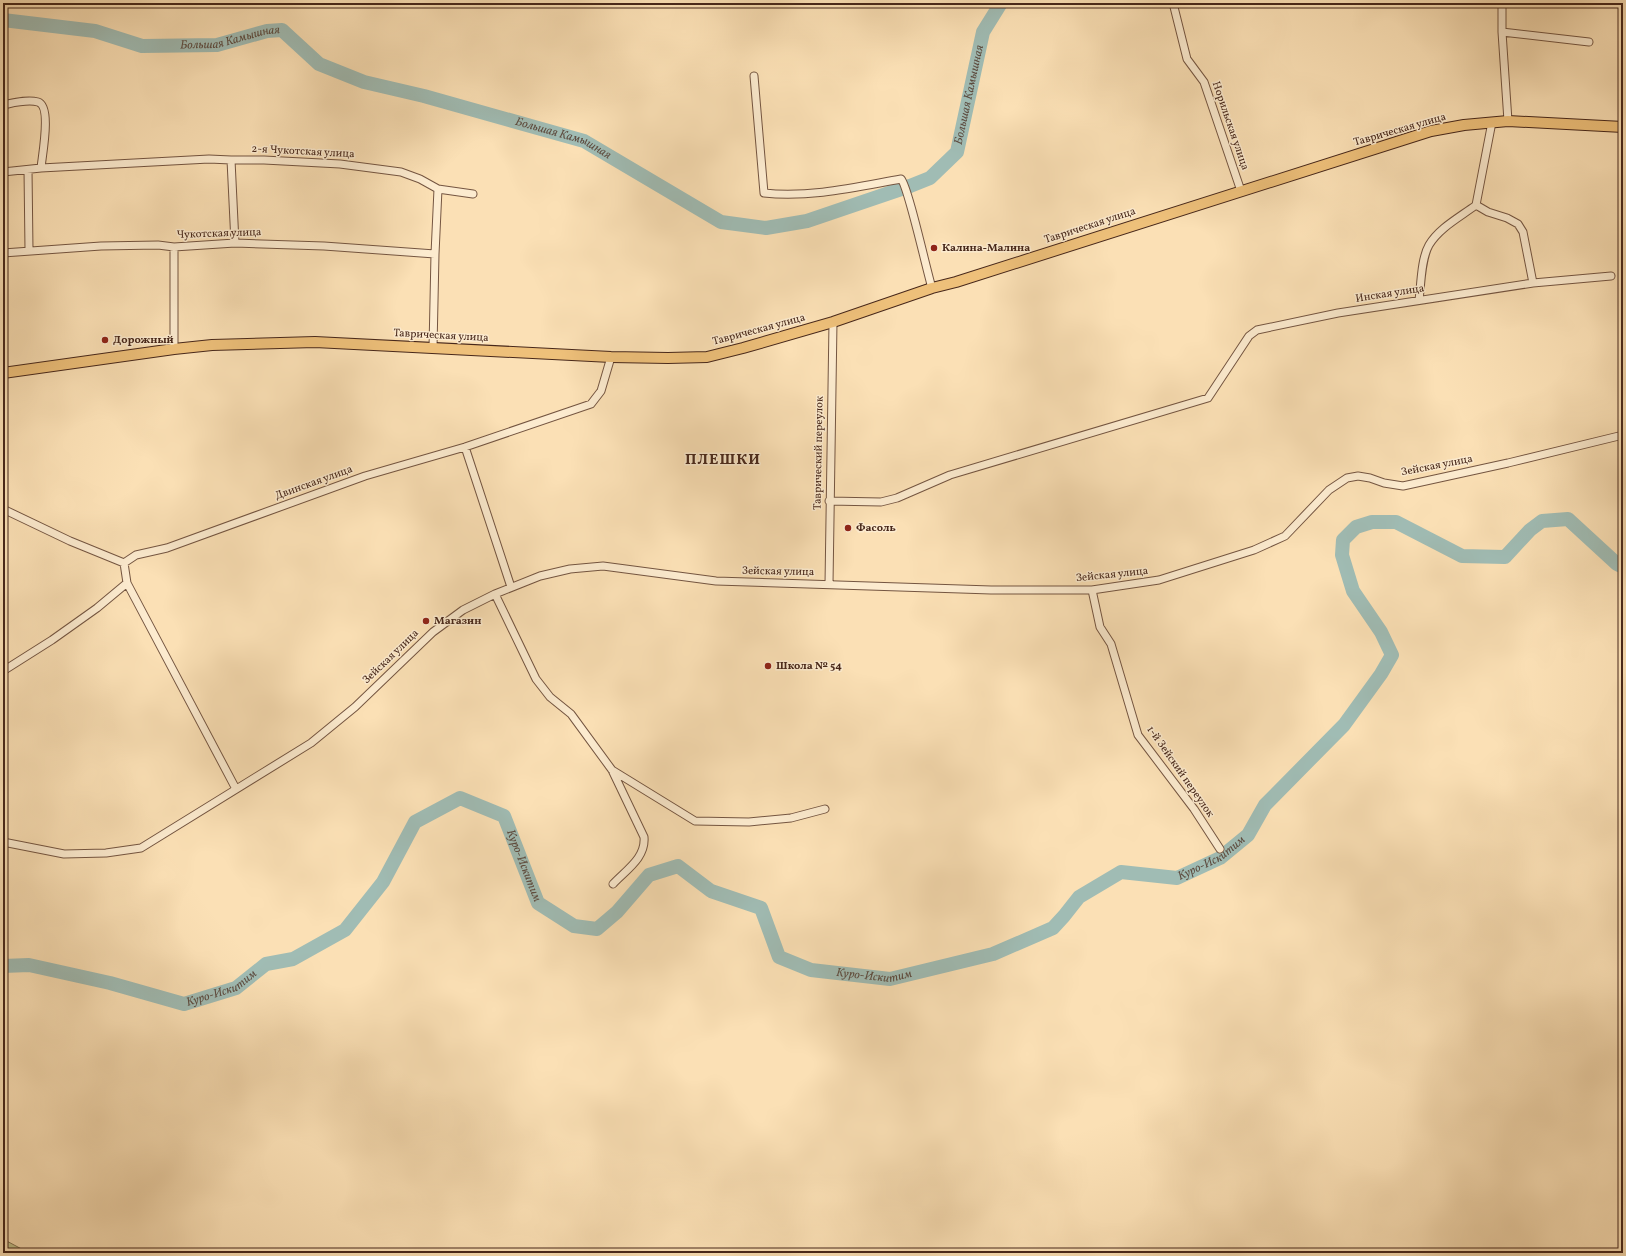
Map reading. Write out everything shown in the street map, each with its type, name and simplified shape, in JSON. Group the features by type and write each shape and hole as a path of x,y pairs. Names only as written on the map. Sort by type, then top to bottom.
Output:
{"main road":[{"name":"Таврическая улица","path":"3,373 212,345 315,342 611,357 707,357 833,322 932,288 956,282 1431,131 1464,125 1508,121 1623,127"}],"street":[{"name":"Норильская улица","path":"1173,3 1187,59 1204,82 1241,191"},
{"path":"1502,3 1502,32 1508,121"},
{"path":"1502,32 1589,42"},
{"path":"754,76 764,193 833,192 901,179 904,182 932,288"},
{"path":"3,105 30,101 42,104 46,118 41,168"},
{"path":"1419,300 1424,262 1428,246 1438,234 1476,205 1492,122"},
{"name":"2-я Чукотская улица","path":"3,172 41,168 209,159 264,160 340,164 401,172 420,179 438,189"},
{"path":"231,160 235,243"},
{"path":"28,170 30,250"},
{"path":"433,348 438,189 473,194"},
{"path":"1476,205 1488,212 1507,218 1518,224 1523,232 1533,283"},
{"name":"Чукотская улица","path":"3,252 101,246 158,245 174,247 235,243 324,246 435,254"},
{"path":"174,247 174,349"},
{"name":"Инская улица","path":"829,501 881,502 897,498 950,475 1208,398 1249,336 1257,330 1338,313 1419,300 1533,283 1611,276"},
{"name":"Таврический переулок","path":"829,584 829,501 833,322"},
{"name":"Двинская улица","path":"124,563 136,555 167,548 365,476 465,447 591,404 601,391 611,357"},
{"name":"Зейская улица","path":"3,842 64,854 106,853 141,848 311,743 355,707 433,632 463,610 495,594 540,576 570,569 603,566 716,581 991,590 1092,590 1159,580 1254,550 1285,536 1329,490 1347,478 1358,476 1403,486 1508,463 1623,435"},
{"path":"465,447 511,588"},
{"path":"3,509 70,541 124,563 127,583 236,789"},
{"path":"3,671 52,640 97,608 127,583"},
{"name":"1-й Зейский переулок","path":"1092,590 1100,627 1111,644 1138,735 1194,809 1220,849"},
{"path":"495,594 536,679 550,697 571,714 612,770 644,837 643,851 638,859 613,884"},
{"path":"612,770 695,821 749,822 791,818 825,809"}],"green space":[{"path":"3,1239 29,1253 3,1253"}],"waterway":[{"name":"Большая Камышная","path":"3,20 95,31 142,46 217,45 267,31 282,30 319,64 364,82 424,96 584,141 721,222 766,228 807,221 930,178 957,152 983,32 1001,3"},
{"name":"Куро-Искитим","path":"3,966 29,965 110,983 184,1004 236,988 266,964 293,959 345,930 383,882 415,822 460,798 504,816 538,903 574,926 597,929 617,912 649,875 678,866 711,891 761,908 779,957 811,970 890,979 993,954 1053,928 1079,897 1121,872 1177,878 1220,858 1248,835 1265,805 1344,725 1381,674 1392,655 1381,632 1353,591 1342,555 1343,540 1356,527 1372,522 1396,522 1462,556 1505,557 1530,530 1542,521 1568,519 1617,564 1623,567"}],"place":[{"name":"Калина-Малина","path":"934,248"},
{"name":"Дорожный","path":"105,340"},
{"name":"Фасоль","path":"848,528"},
{"name":"Магазин","path":"426,621"},
{"name":"Школа № 54","path":"768,666"}],"district":[{"name":"ПЛЕШКИ","path":"723,460"}]}
